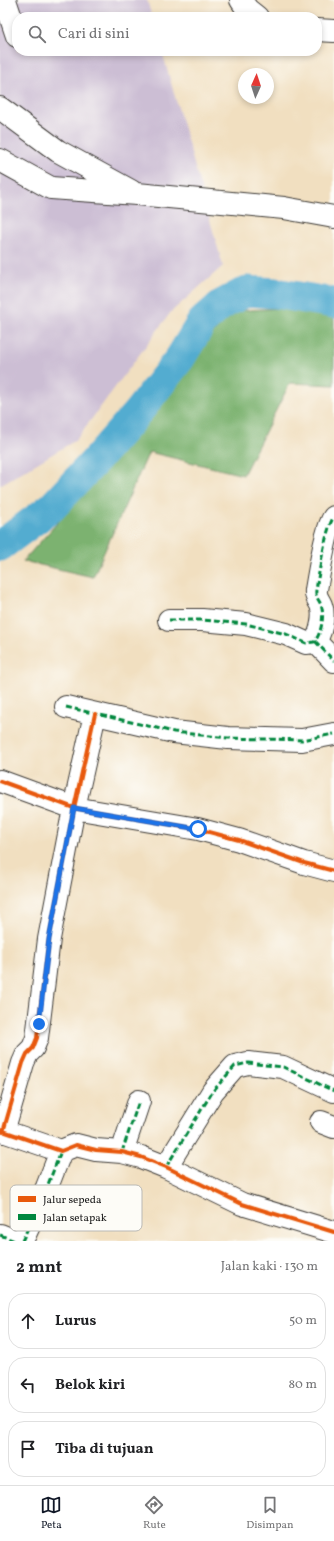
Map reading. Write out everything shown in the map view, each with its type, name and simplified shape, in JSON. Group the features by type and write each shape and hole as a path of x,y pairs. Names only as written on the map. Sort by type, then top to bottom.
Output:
{"street":[{"path":"5,0 12,22"},
{"path":"241,0 251,12"},
{"path":"322,30 334,31"},
{"path":"0,42 12,38"},
{"path":"0,108 58,151 137,194"},
{"path":"0,160 51,188 137,194 284,208 334,217"},
{"path":"169,620 202,620 246,624 286,634 311,644 315,641 318,635 322,613 322,607 316,597 316,590 328,532 332,518 334,517"},
{"path":"315,641 334,661"},
{"path":"66,707 174,732 228,738 302,740 334,734"},
{"path":"95,714 74,808 49,939 37,1038 33,1048 27,1054 22,1063 2,1131 61,1151 76,1145 96,1150 122,1152 141,1157 166,1167 242,1204 334,1232"},
{"path":"0,781 74,808 198,829 239,840 304,863 334,871"},
{"path":"166,1167 213,1091 234,1066 248,1063 283,1067 334,1091"},
{"path":"122,1152 138,1101"},
{"path":"48,1185 61,1151"},
{"path":"22,1241 27,1231"},
{"path":"0,1235 15,1241"}],"shaded area":[{"path":"0,0 147,0 151,12 12,12 12,56 163,56 223,266 171,312 76,440 0,485"}],"green space":[{"path":"280,308 334,317 334,385 290,383 243,475 149,452 93,577 23,561 128,444 193,353 235,311"}],"waterway":[{"path":"0,546 52,507 95,461 137,413 180,358 202,322 221,305 247,291 275,293 334,303"}],"marked path":[{"path":"169,620 202,620 246,624 286,634 306,643 314,642 319,635 323,614 316,590 326,540 331,521 334,517"},
{"path":"315,641 334,661"},
{"path":"66,707 174,732 228,738 302,740 334,734"},
{"path":"166,1167 213,1091 235,1066 248,1063 283,1067 334,1091"},
{"path":"122,1152 139,1101"},
{"path":"48,1185 61,1151"},
{"path":"22,1241 27,1231"},
{"path":"0,1235 15,1241"}],"cycle path":[{"path":"3,1132 23,1063 27,1054 33,1048 37,1038 49,939 74,808 95,714"},
{"path":"0,781 74,808 198,829 239,840 304,863 334,871"},
{"path":"0,1130 61,1151 76,1145 96,1150 122,1152 141,1157 166,1167 242,1204 334,1232"}],"route":[{"path":"39,1024 49,939 74,808 198,829"}]}
